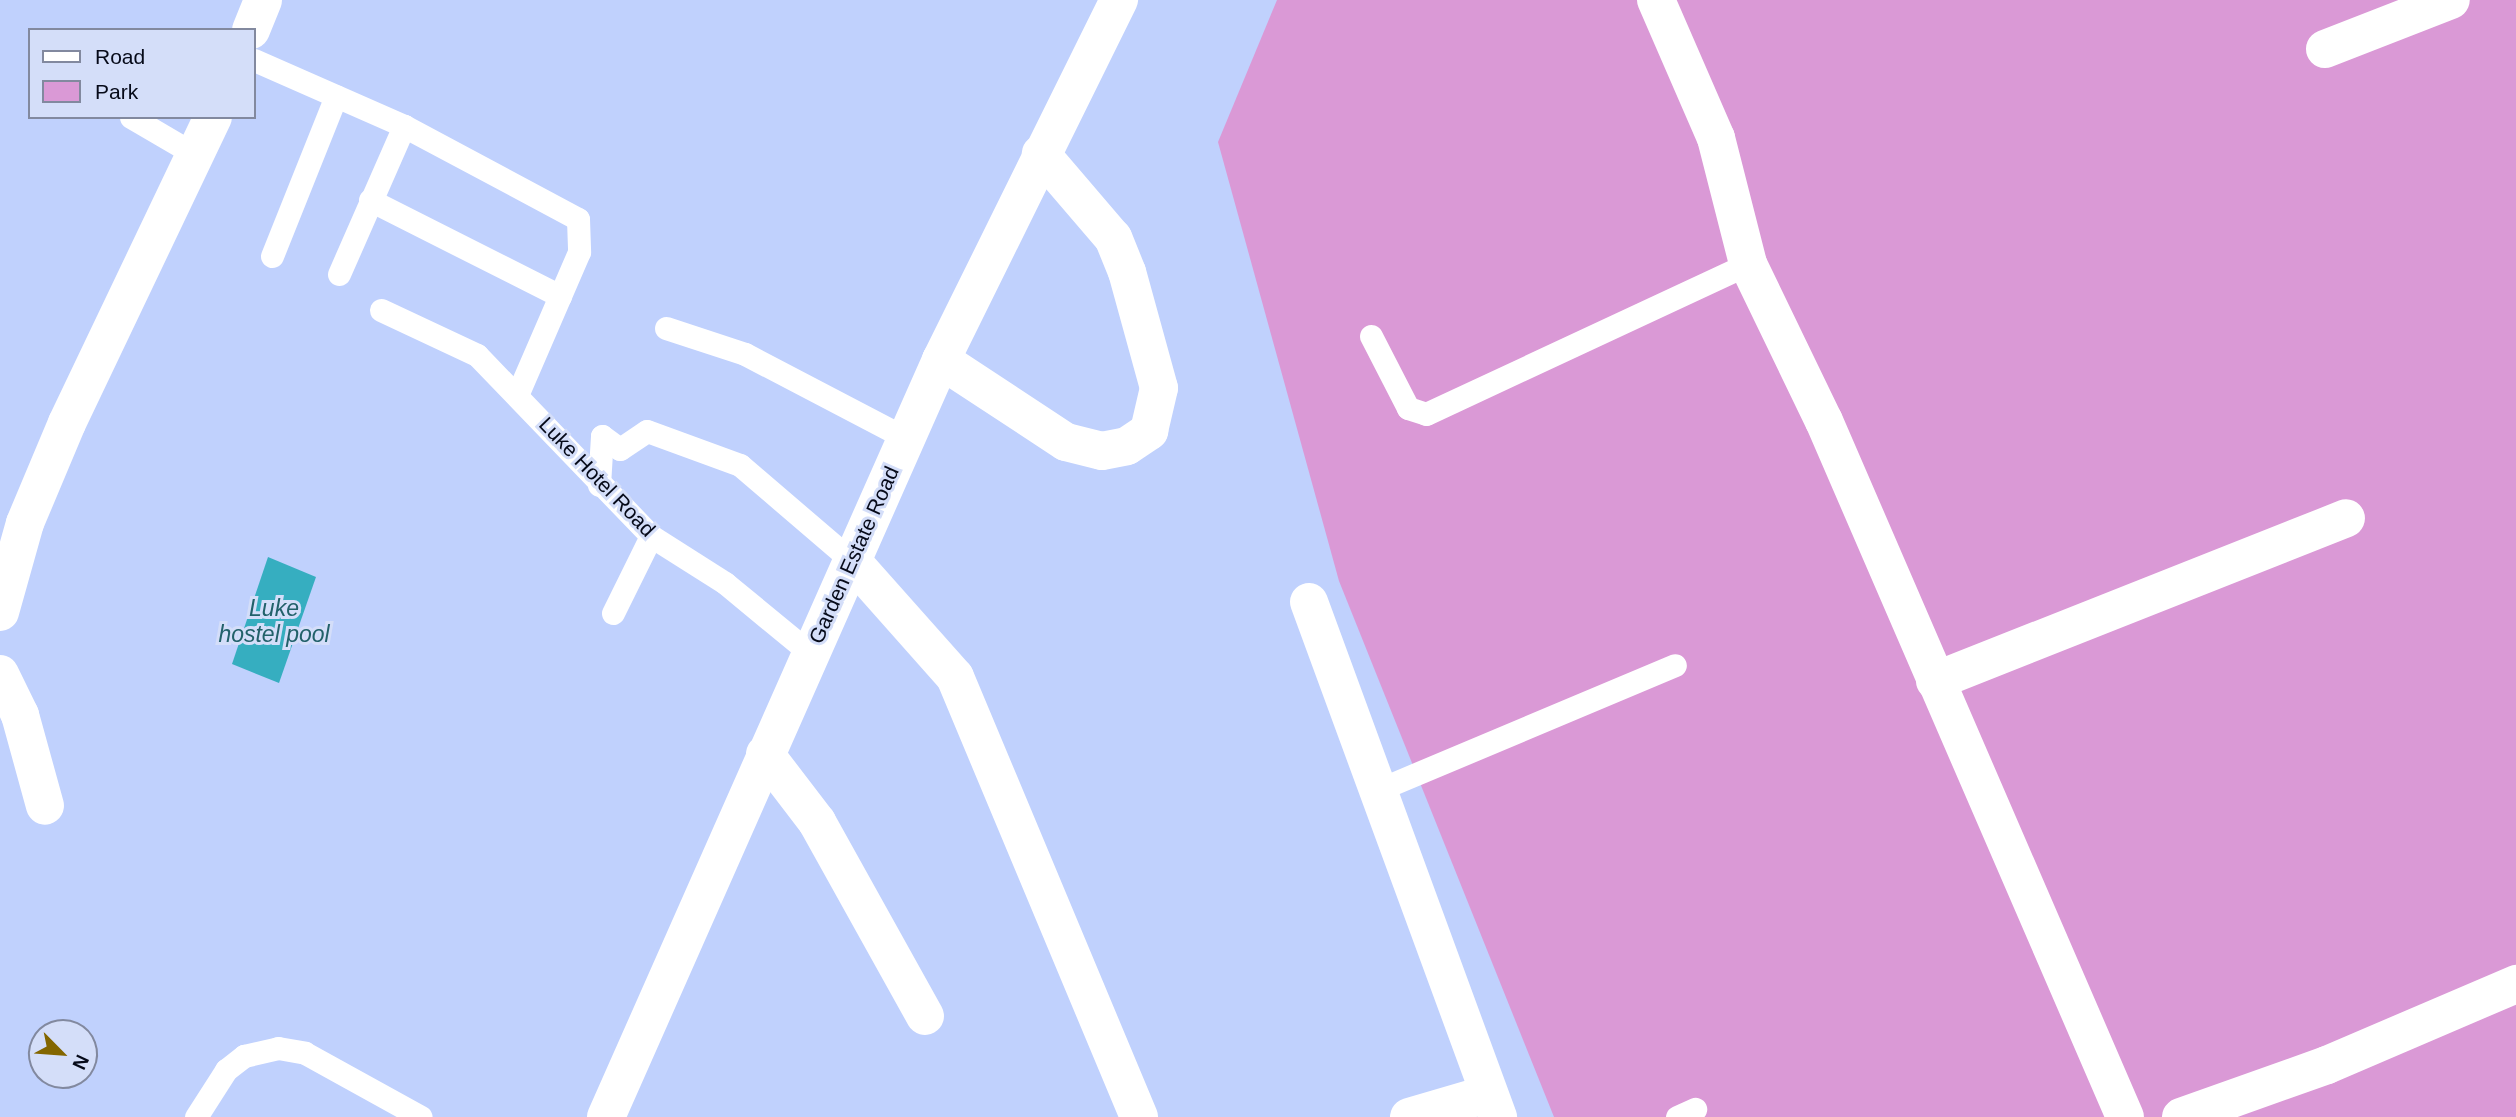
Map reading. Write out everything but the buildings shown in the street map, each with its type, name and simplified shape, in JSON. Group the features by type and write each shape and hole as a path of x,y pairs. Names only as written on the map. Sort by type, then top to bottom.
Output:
{"street":[{"path":"252,28 263,0"},
{"name":"Garden Estate Road","path":"606,1117 941,360 1119,0"},
{"path":"1656,0 1716,138 1748,264 2126,1117"},
{"path":"2325,49 2451,0"},
{"path":"0,612 25,523 67,423 212,119"},
{"path":"941,360 1066,442 1102,451 1127,446 1149,431 1159,388 1127,272 1113,238 1041,154"},
{"path":"1935,681 2346,518"},
{"path":"852,561 955,677 1139,1117"},
{"path":"1309,602 1492,1106 1409,1117"},
{"path":"1,682 20,715 45,806"},
{"path":"765,754 817,822 925,1016"},
{"path":"2180,1117 2327,1065 2516,984"}],"lane":[{"path":"256,61 404,126 573,212 582,239 517,395"},
{"path":"272,256 336,96"},
{"path":"134,119 194,155"},
{"path":"339,274 404,126"},
{"path":"370,200 560,296"},
{"path":"1371,336 1408,408 1426,414 1748,264"},
{"name":"Luke Hotel Road","path":"381,310 477,355 599,485 651,536 725,583 810,653"},
{"path":"666,328 745,354 906,438"},
{"path":"599,485 602,436 620,449 646,431 740,465 852,561"},
{"path":"613,613 651,536"},
{"path":"1378,790 1675,666"},
{"path":"196,1117 226,1070 244,1056 278,1048 305,1053 421,1117"}],"green space":[{"path":"1277,0 2516,0 2516,1117 1554,1117 1339,581 1218,142"}],"water":[{"name":"Luke hostel pool","path":"268,557 316,577 279,683 232,664"}]}
